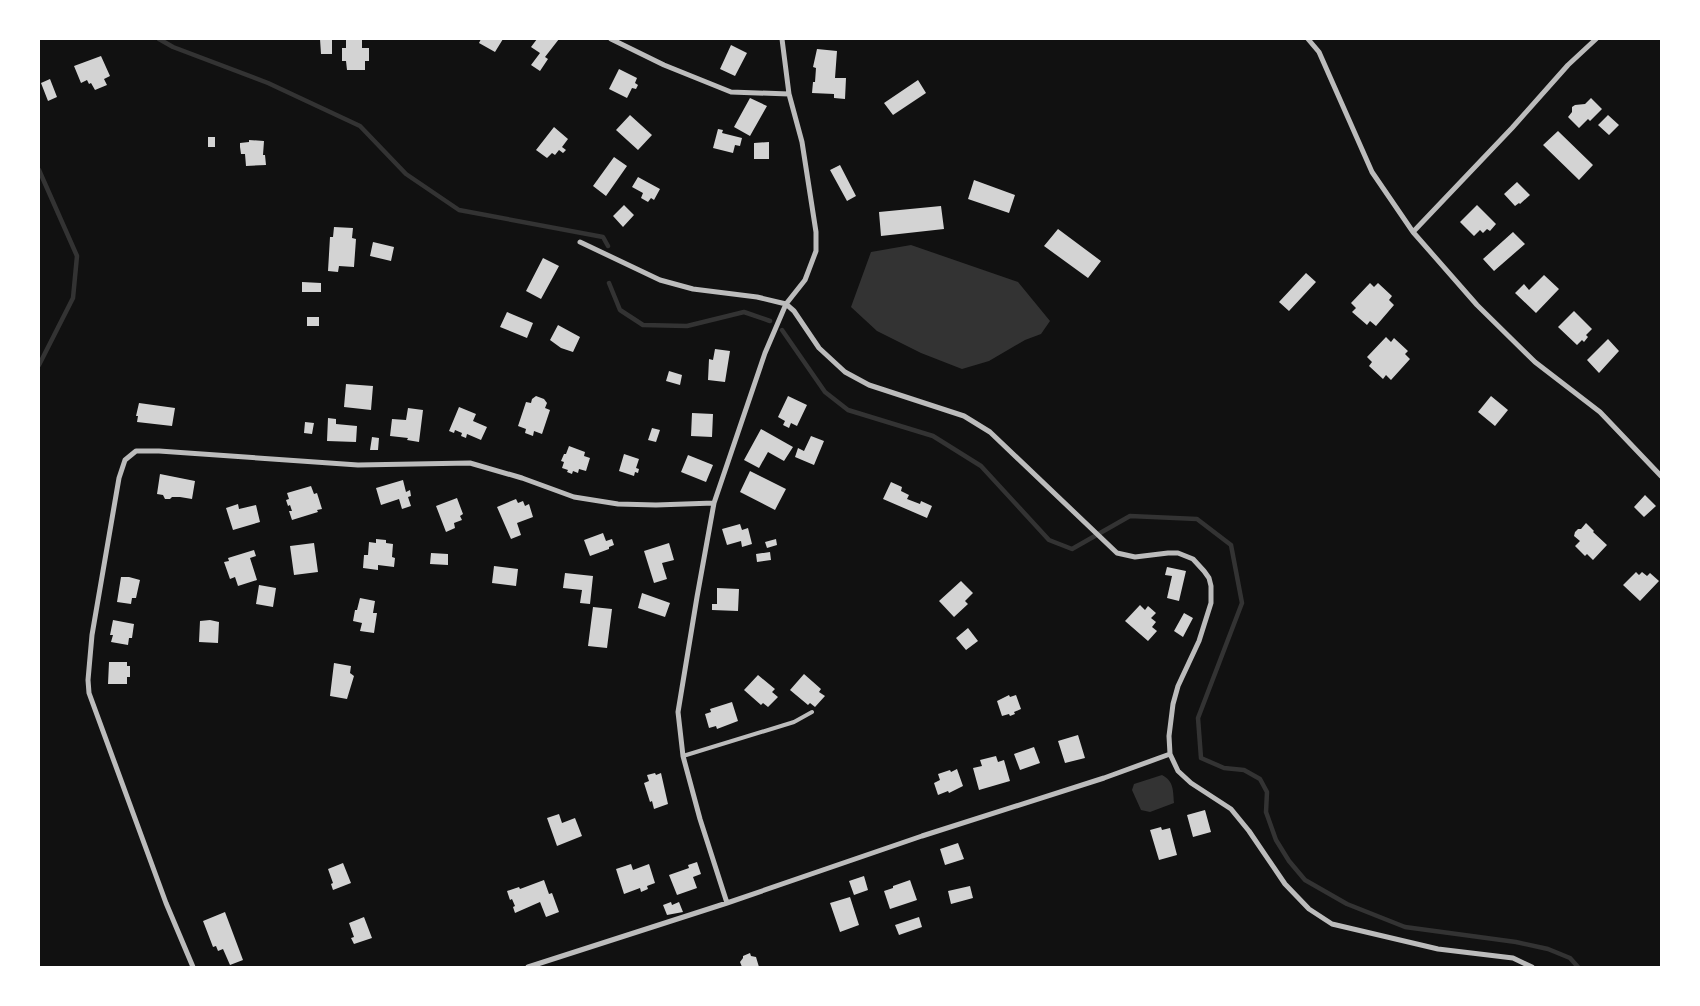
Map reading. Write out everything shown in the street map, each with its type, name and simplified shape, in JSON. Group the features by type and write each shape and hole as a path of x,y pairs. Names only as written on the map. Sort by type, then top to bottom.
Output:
{"street":[{"path":"611,39 664,65 731,92 788,94"},
{"path":"727,903 700,819 683,756 678,712 714,503 743,420 756,375 786,304 805,280 816,251 816,232 802,142 788,94 782,39"},
{"path":"1308,39 1320,52 1372,172 1413,232 1477,305 1535,362 1600,412 1661,476"},
{"path":"1413,232 1568,66 1596,39"},
{"path":"580,242 660,280 694,289 786,304 794,311 819,348 840,368 869,385 964,416 1002,442 1117,553 1135,557 1178,553 1194,559 1209,578 1211,603 1199,641 1178,686 1173,704 1169,736 1170,754 1178,771 1191,784 1231,809 1249,831 1285,884 1309,909 1332,924 1438,949 1513,958 1532,967"},
{"path":"193,967 142,838 89,693 88,680 92,635 105,552 119,478 125,460 136,451 159,451 358,466 470,463 522,478 574,497 618,504 656,506 714,503"},
{"path":"528,967 727,903 922,836 1104,778 1170,754"}],"lane":[{"path":"683,756 794,722 812,712"}],"shaded area":[{"path":"911,245 1018,282 1050,321 1041,334 1025,340 989,361 962,369 921,353 877,331 851,307 871,252"},
{"path":"1162,775 1171,783 1174,803 1150,812 1141,810 1132,790 1134,784"}],"building":[{"path":"320,39 332,39 332,54 321,54"},
{"path":"346,39 362,39 362,48 369,48 369,61 365,61 365,70 347,70 346,61 342,61 342,48 346,48"},
{"path":"481,39 503,39 495,52 479,43"},
{"path":"537,39 559,39 545,57 548,59 540,71 531,65 540,53 531,47"},
{"path":"731,45 747,53 735,76 720,69"},
{"path":"817,49 837,51 835,78 846,78 845,99 834,98 834,94 812,93 816,68 813,67"},
{"path":"101,56 110,76 104,79 107,85 95,90 87,80 81,83 74,66"},
{"path":"619,69 637,78 635,83 638,85 636,89 632,88 627,98 609,89"},
{"path":"50,79 57,97 48,101 41,83"},
{"path":"918,80 926,93 893,115 884,103"},
{"path":"750,98 767,106 750,136 734,127"},
{"path":"1591,98 1602,109 1590,121 1588,119 1579,128 1568,117 1572,112 1572,107 1585,104"},
{"path":"630,115 652,135 638,150 616,130"},
{"path":"1608,115 1619,125 1609,135 1598,125"},
{"path":"554,127 568,139 562,147 566,150 563,153 559,150 555,155 552,153 547,158 536,150"},
{"path":"718,129 723,130 722,133 742,138 740,146 735,145 733,153 713,148"},
{"path":"1558,131 1593,165 1579,180 1543,145"},
{"path":"208,137 215,137 215,147 208,147"},
{"path":"249,140 264,141 263,155 265,155 266,165 246,166 245,154 241,154 240,143 249,142"},
{"path":"769,142 769,159 754,159 754,143"},
{"path":"614,157 627,166 606,196 593,186"},
{"path":"840,165 856,196 847,201 830,170"},
{"path":"638,177 660,189 654,200 651,198 648,202 641,198 643,193 632,187"},
{"path":"974,180 1015,195 1009,213 968,199"},
{"path":"1517,182 1530,195 1515,206 1504,194"},
{"path":"624,205 634,215 623,227 613,216"},
{"path":"1477,205 1496,224 1490,231 1487,229 1483,233 1480,230 1474,236 1460,222"},
{"path":"941,206 944,229 881,236 879,212"},
{"path":"334,227 353,228 352,238 356,239 354,267 339,266 338,272 328,271 330,237 333,237"},
{"path":"1058,229 1101,261 1088,278 1044,246"},
{"path":"1513,232 1525,244 1494,271 1483,259"},
{"path":"373,242 394,247 391,261 370,256"},
{"path":"543,258 559,266 541,299 526,291"},
{"path":"1306,273 1316,282 1289,311 1279,302"},
{"path":"1544,275 1559,289 1536,313 1515,293 1524,284 1529,290"},
{"path":"302,282 321,283 321,292 302,292"},
{"path":"1370,283 1374,287 1378,283 1392,296 1389,300 1394,305 1376,326 1370,321 1367,325 1352,312 1356,308 1351,303"},
{"path":"1574,311 1592,329 1586,335 1588,337 1584,342 1582,340 1577,345 1558,327"},
{"path":"507,312 533,323 527,338 500,327"},
{"path":"307,317 319,317 319,326 307,326"},
{"path":"558,325 580,337 573,352 561,348 550,340"},
{"path":"1386,337 1391,342 1394,338 1408,351 1405,354 1410,359 1391,380 1386,375 1383,379 1369,366 1372,362 1367,357"},
{"path":"1608,339 1619,351 1599,373 1587,360"},
{"path":"715,349 730,351 725,382 708,380 709,359 713,360"},
{"path":"669,371 682,375 680,385 666,381"},
{"path":"346,384 373,386 371,410 344,407"},
{"path":"536,396 544,399 547,403 545,408 550,410 542,434 534,431 533,436 525,433 526,429 518,426 526,402 531,403 532,399"},
{"path":"788,396 807,405 797,426 791,423 789,428 783,425 785,421 778,417"},
{"path":"1491,396 1508,410 1495,426 1478,412"},
{"path":"139,403 175,408 172,426 137,422 138,416 136,416"},
{"path":"459,407 476,414 473,421 487,427 481,440 467,434 466,438 461,436 462,433 455,430 454,433 449,431"},
{"path":"408,408 423,410 419,442 407,440 408,438 390,436 392,419 406,420"},
{"path":"692,413 713,414 712,437 691,436"},
{"path":"328,418 336,419 336,424 357,426 356,442 327,441"},
{"path":"305,422 314,423 312,434 304,433"},
{"path":"652,428 660,430 656,442 648,440"},
{"path":"761,429 793,447 784,461 768,452 759,468 744,460"},
{"path":"811,436 824,441 814,465 795,457 798,448 804,451"},
{"path":"372,437 379,438 378,450 370,450"},
{"path":"569,446 585,452 584,456 590,458 586,471 579,469 578,473 573,471 572,474 562,468 564,462 561,461"},
{"path":"624,454 639,459 636,468 639,469 638,473 635,472 634,476 619,471"},
{"path":"688,455 713,465 706,482 681,472"},
{"path":"750,471 786,489 775,510 740,492"},
{"path":"160,474 195,481 192,499 172,497 165,499 163,495 157,494"},
{"path":"403,480 406,492 410,490 411,496 408,497 411,506 402,509 399,499 381,505 376,488"},
{"path":"891,482 902,487 901,491 909,495 907,499 920,504 921,501 932,506 927,518 883,499"},
{"path":"311,486 314,494 317,493 322,509 292,520 289,511 292,511 286,500 289,499 287,493"},
{"path":"1645,495 1656,506 1644,517 1634,507"},
{"path":"457,498 463,514 460,516 462,520 454,523 455,528 446,532 436,506"},
{"path":"516,499 518,503 523,501 525,506 529,504 533,517 517,523 521,535 511,539 497,507"},
{"path":"238,504 239,509 256,505 260,522 233,530 226,508"},
{"path":"1586,523 1607,545 1593,560 1587,554 1585,556 1575,546 1580,541 1574,536 1575,532"},
{"path":"740,524 742,530 748,528 752,544 742,547 741,541 727,545 722,529"},
{"path":"603,533 606,541 612,539 614,545 609,547 609,549 590,556 584,540"},
{"path":"376,539 386,540 386,543 393,544 392,557 395,558 394,567 378,565 378,570 363,568 364,555 368,555 369,542 376,543"},
{"path":"776,539 777,545 767,548 765,542"},
{"path":"314,543 318,572 294,575 290,546"},
{"path":"669,543 674,560 662,563 667,579 654,583 644,551"},
{"path":"254,550 256,556 250,558 257,580 238,586 235,577 230,579 224,562 229,561 228,558"},
{"path":"770,552 771,560 757,562 756,554"},
{"path":"431,553 448,554 448,565 430,564"},
{"path":"494,566 518,569 516,586 492,583"},
{"path":"1167,567 1186,571 1179,601 1167,598 1172,576 1165,575"},
{"path":"1636,572 1639,575 1642,572 1647,576 1650,573 1659,581 1640,601 1623,585"},
{"path":"565,573 593,576 590,604 580,603 582,590 563,588"},
{"path":"121,577 140,580 136,598 132,598 131,604 117,602"},
{"path":"961,581 973,593 965,601 968,604 954,617 939,601"},
{"path":"259,585 276,588 273,607 256,604"},
{"path":"717,588 739,589 738,611 712,610 712,604 717,604"},
{"path":"642,593 670,603 665,617 638,608"},
{"path":"360,598 375,601 373,613 377,613 374,633 360,631 362,623 353,621"},
{"path":"1140,605 1145,610 1148,606 1156,613 1151,618 1156,622 1152,627 1157,631 1148,641 1125,621"},
{"path":"593,607 612,609 607,648 588,646"},
{"path":"1184,613 1193,618 1183,637 1174,631"},
{"path":"113,620 134,624 132,638 129,638 128,645 111,642 113,635 110,635"},
{"path":"210,620 219,622 218,643 199,642 200,621"},
{"path":"968,628 978,641 966,650 956,638"},
{"path":"109,662 127,662 127,666 130,666 130,677 127,677 127,684 108,684"},
{"path":"334,663 351,666 350,673 354,676 347,699 330,696"},
{"path":"804,674 821,689 819,692 825,696 815,707 810,703 808,705 790,690"},
{"path":"758,675 775,689 772,692 778,697 768,707 763,703 761,705 744,690"},
{"path":"1009,695 1010,697 1016,695 1021,709 1010,716 1009,714 1002,716 997,701"},
{"path":"732,702 738,721 717,729 716,726 709,728 705,714 711,712 710,709"},
{"path":"1078,735 1085,758 1065,763 1058,741"},
{"path":"1034,747 1040,763 1020,770 1014,754"},
{"path":"996,756 998,762 1004,760 1010,781 979,790 973,768 982,766 980,760"},
{"path":"957,769 963,786 949,793 948,791 938,795 934,783 940,780 938,774"},
{"path":"655,773 656,775 661,773 668,804 654,809 644,783 649,781 647,775"},
{"path":"1205,810 1211,832 1193,837 1187,815"},
{"path":"559,814 562,823 575,818 582,836 557,846 547,818"},
{"path":"1161,827 1162,830 1170,828 1177,855 1159,860 1150,830"},
{"path":"958,843 964,859 945,865 940,849"},
{"path":"697,862 701,874 693,877 697,888 677,895 669,875 689,868 688,865"},
{"path":"343,863 351,883 333,890 331,884 333,883 328,869"},
{"path":"631,864 633,870 649,864 655,883 647,886 648,889 641,892 640,888 624,894 616,869"},
{"path":"864,876 868,890 854,895 849,881"},
{"path":"544,880 549,894 552,893 559,912 546,917 540,902 515,913 513,907 515,906 512,899 510,900 507,891 519,887 520,889"},
{"path":"910,880 917,900 890,909 884,891"},
{"path":"970,886 973,898 951,904 948,891"},
{"path":"850,897 859,925 840,932 830,903"},
{"path":"671,902 672,905 679,902 683,912 667,915 663,905"},
{"path":"225,912 243,960 230,965 223,949 218,951 216,946 213,947 203,921"},
{"path":"364,917 372,938 354,944 351,938 354,937 349,923"},
{"path":"919,917 922,927 899,935 895,925"},
{"path":"750,953 751,956 756,957 759,967 742,967 740,962 743,956"}],"waterway":[{"path":"159,39 173,47 268,83 360,126 406,174 459,210 603,237 608,246"},
{"path":"39,170 77,256 73,298 39,365"},
{"path":"609,283 620,310 643,325 687,326 744,312 770,321"},
{"path":"782,330 825,392 848,410 933,436 981,466 1049,540 1072,549 1130,516 1197,519 1231,545 1242,603 1198,718 1201,758 1224,768 1244,770 1260,779 1267,792 1266,812 1276,840 1289,861 1305,880 1347,904 1405,927 1516,942 1548,949 1570,958 1578,967"}]}
